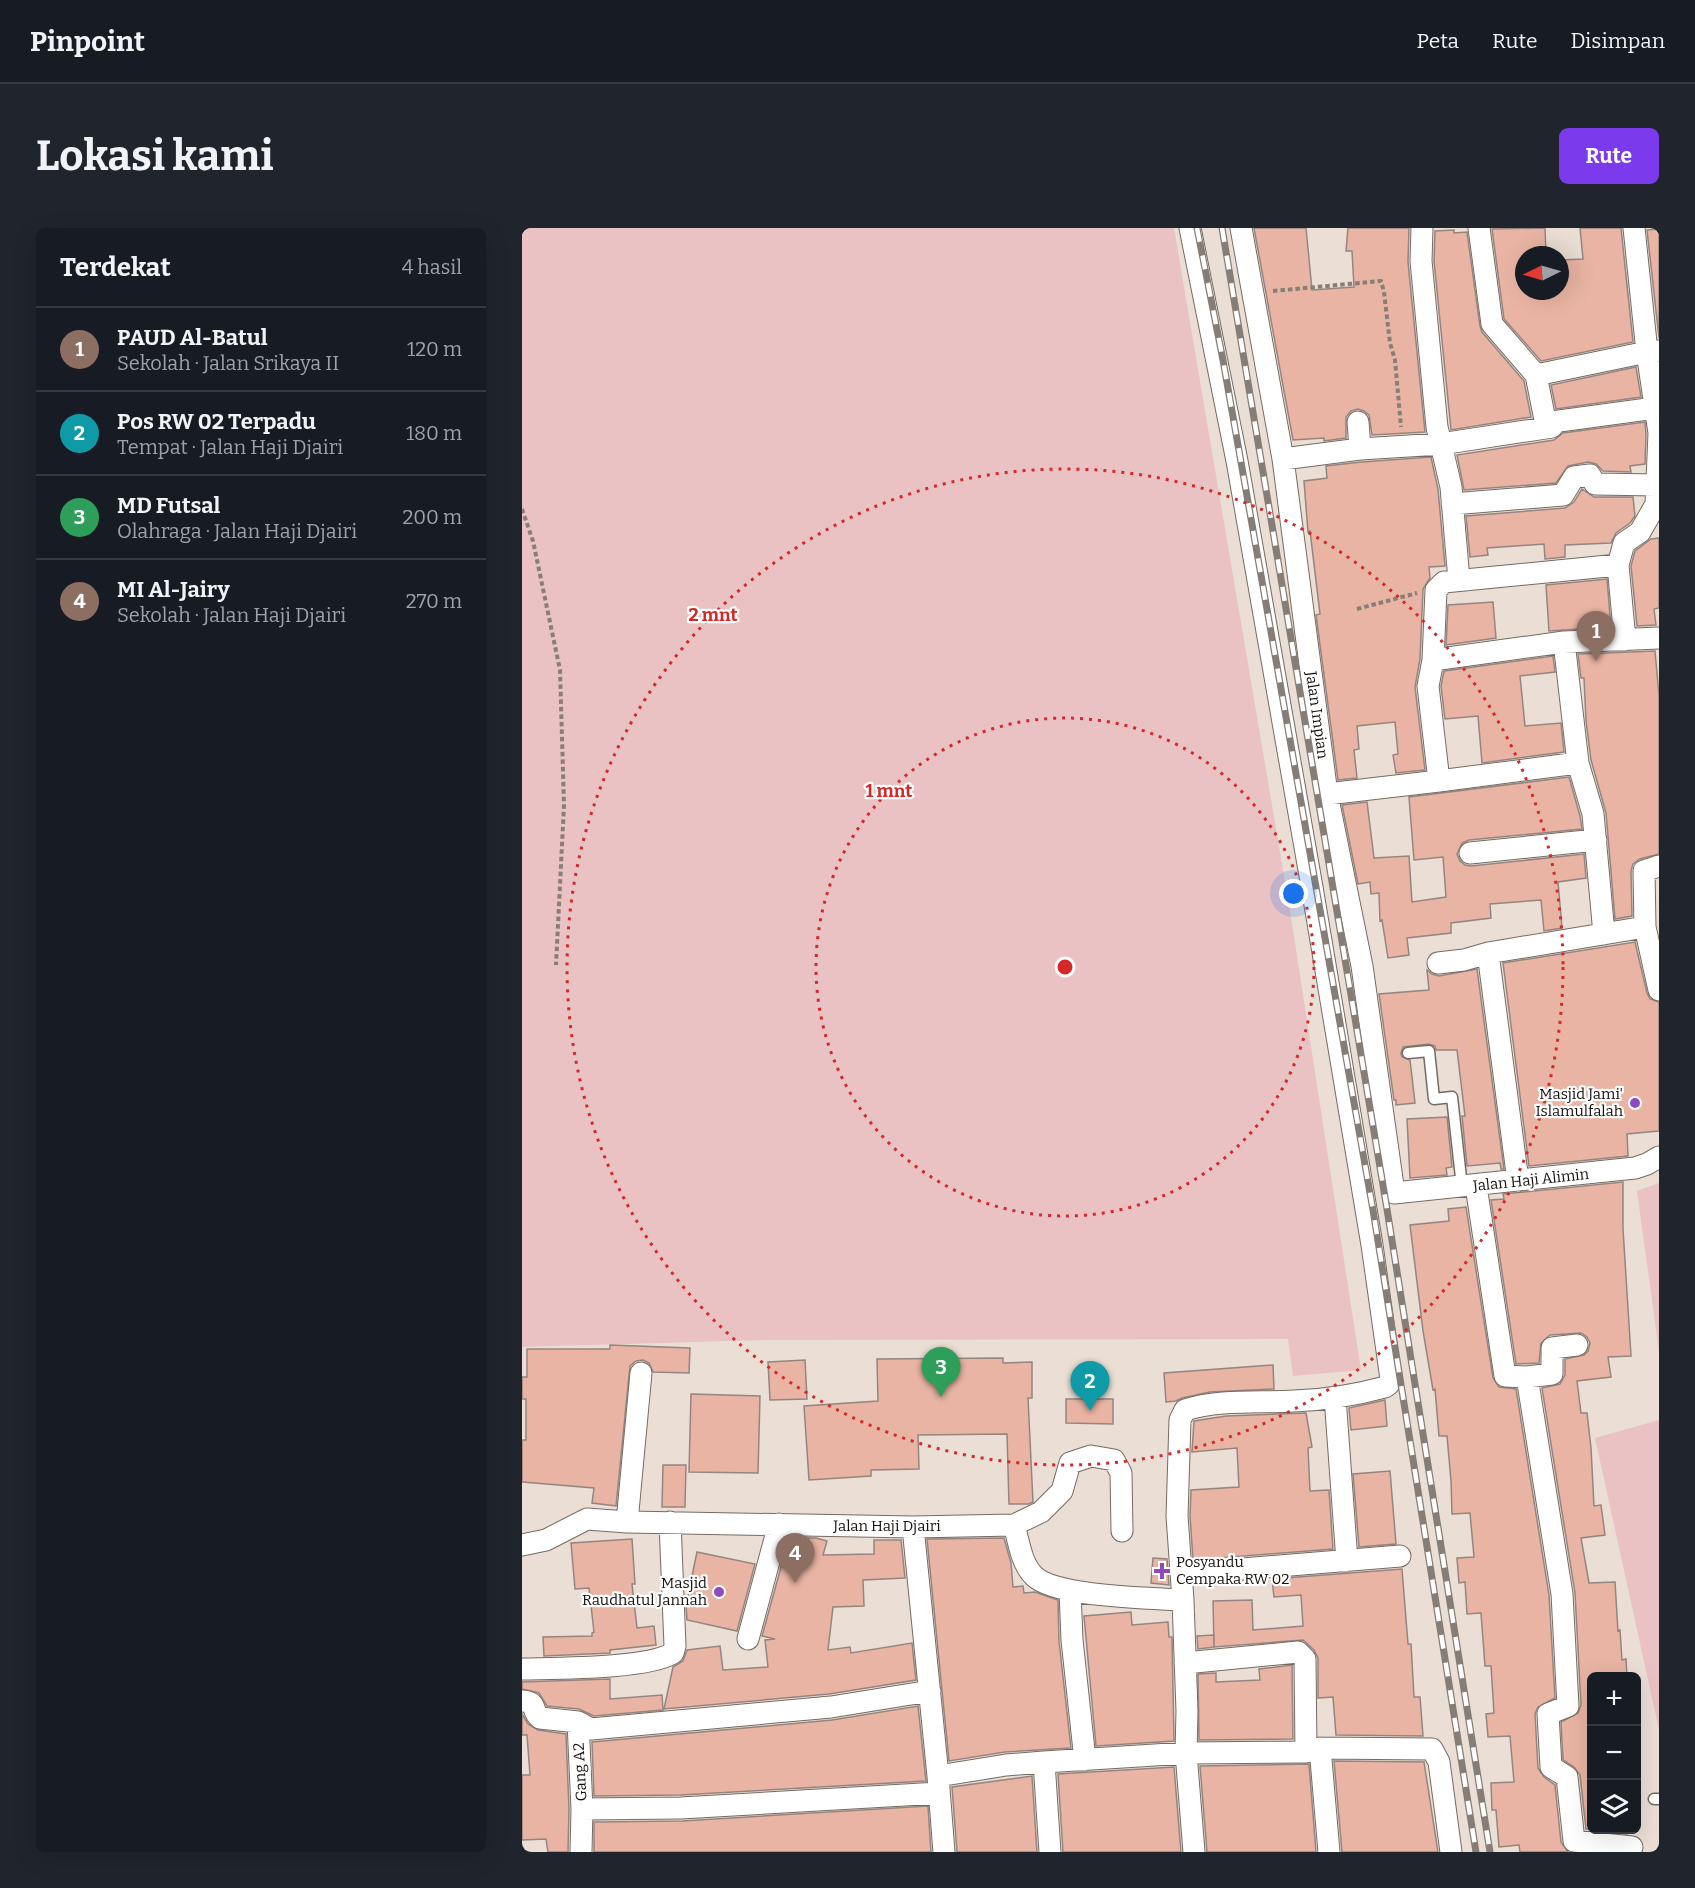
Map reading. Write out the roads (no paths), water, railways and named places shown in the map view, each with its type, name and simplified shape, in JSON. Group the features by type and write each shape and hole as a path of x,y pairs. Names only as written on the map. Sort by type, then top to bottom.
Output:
{"street":[{"path":"1191,228 1237,461 1367,1212 1390,1382 1385,1387 1335,1397 1297,1401 1203,1404 1185,1410 1180,1420 1177,1505 1183,1600 1185,1753 1194,1852"},
{"name":"Jalan Impian","path":"1241,228 1283,459 1327,794 1362,966 1398,1193"},
{"path":"1422,228 1421,261 1437,427 1451,487 1459,580"},
{"path":"1479,228 1492,324 1536,375 1545,420 1552,422 1655,408"},
{"path":"1625,640 1618,565 1624,543 1650,530 1656,504 1659,434 1655,408 1653,351 1634,228"},
{"path":"1536,375 1653,351"},
{"path":"1358,422 1360,448"},
{"path":"1283,459 1360,448 1441,444 1552,427 1552,422"},
{"path":"1452,504 1563,495 1574,477 1590,475 1595,484 1657,485"},
{"path":"1439,781 1428,686 1433,660 1436,590 1444,582 1618,565"},
{"path":"1433,660 1563,642 1659,638"},
{"path":"1563,642 1578,763 1592,805 1604,934"},
{"path":"1327,794 1578,763"},
{"path":"1470,853 1596,840"},
{"path":"1659,866 1644,871 1645,927 1659,990"},
{"path":"1438,963 1645,927"},
{"path":"1488,953 1518,1181"},
{"name":"Jalan Haji Alimin","path":"1398,1193 1635,1168 1659,1157"},
{"path":"1469,1186 1505,1376 1527,1377 1552,1374 1552,1348 1577,1345"},
{"path":"1367,1212 1386,1203 1398,1193"},
{"path":"627,1522 641,1373"},
{"path":"1527,1377 1562,1594 1567,1661 1568,1706 1548,1714 1551,1767 1567,1777 1574,1841 1632,1847"},
{"path":"1335,1397 1347,1561"},
{"path":"1122,1531 1121,1473 1114,1460 1091,1456 1070,1463 1062,1491 1041,1512 1014,1525 1024,1562 1035,1577 1070,1591 1183,1600"},
{"name":"Jalan Haji Djairi","path":"522,1545 546,1540 587,1519 627,1522 913,1527 1014,1525"},
{"path":"522,1669 616,1665 664,1659 673,1653 675,1646 670,1522"},
{"path":"748,1639 779,1524"},
{"path":"913,1527 944,1852"},
{"path":"1181,1574 1400,1556"},
{"path":"1070,1591 1072,1640 1085,1760"},
{"path":"1185,1663 1298,1652 1305,1659 1313,1750 1329,1852"},
{"path":"578,1722 591,1729 831,1707 930,1691"},
{"name":"Gang A2","path":"522,1701 533,1704 540,1718 578,1722 582,1809 581,1852"},
{"path":"582,1809 681,1808 939,1784 1006,1765 1044,1762 1185,1753 1432,1749 1438,1762 1451,1852"},
{"path":"1044,1762 1050,1852"}],"lane":[{"path":"1408,1053 1429,1051 1434,1099 1452,1097 1469,1186"}],"railway":[{"path":"1197,228 1223,360 1373,1210 1476,1852"},
{"path":"1222,228 1386,1203 1490,1852"}],"place":[{"name":"PAUD Al-Batul","path":"1596,661"},
{"name":"Masjid Jami' Islamulfalah","path":"1635,1103"},
{"name":"MD Futsal","path":"941,1397"},
{"name":"Pos RW 02 Terpadu","path":"1090,1411"},
{"name":"Posyandu Cempaka RW 02","path":"1162,1571"},
{"name":"MI Al-Jairy","path":"795,1583"},
{"name":"Masjid Raudhatul Jannah","path":"719,1592"}]}
